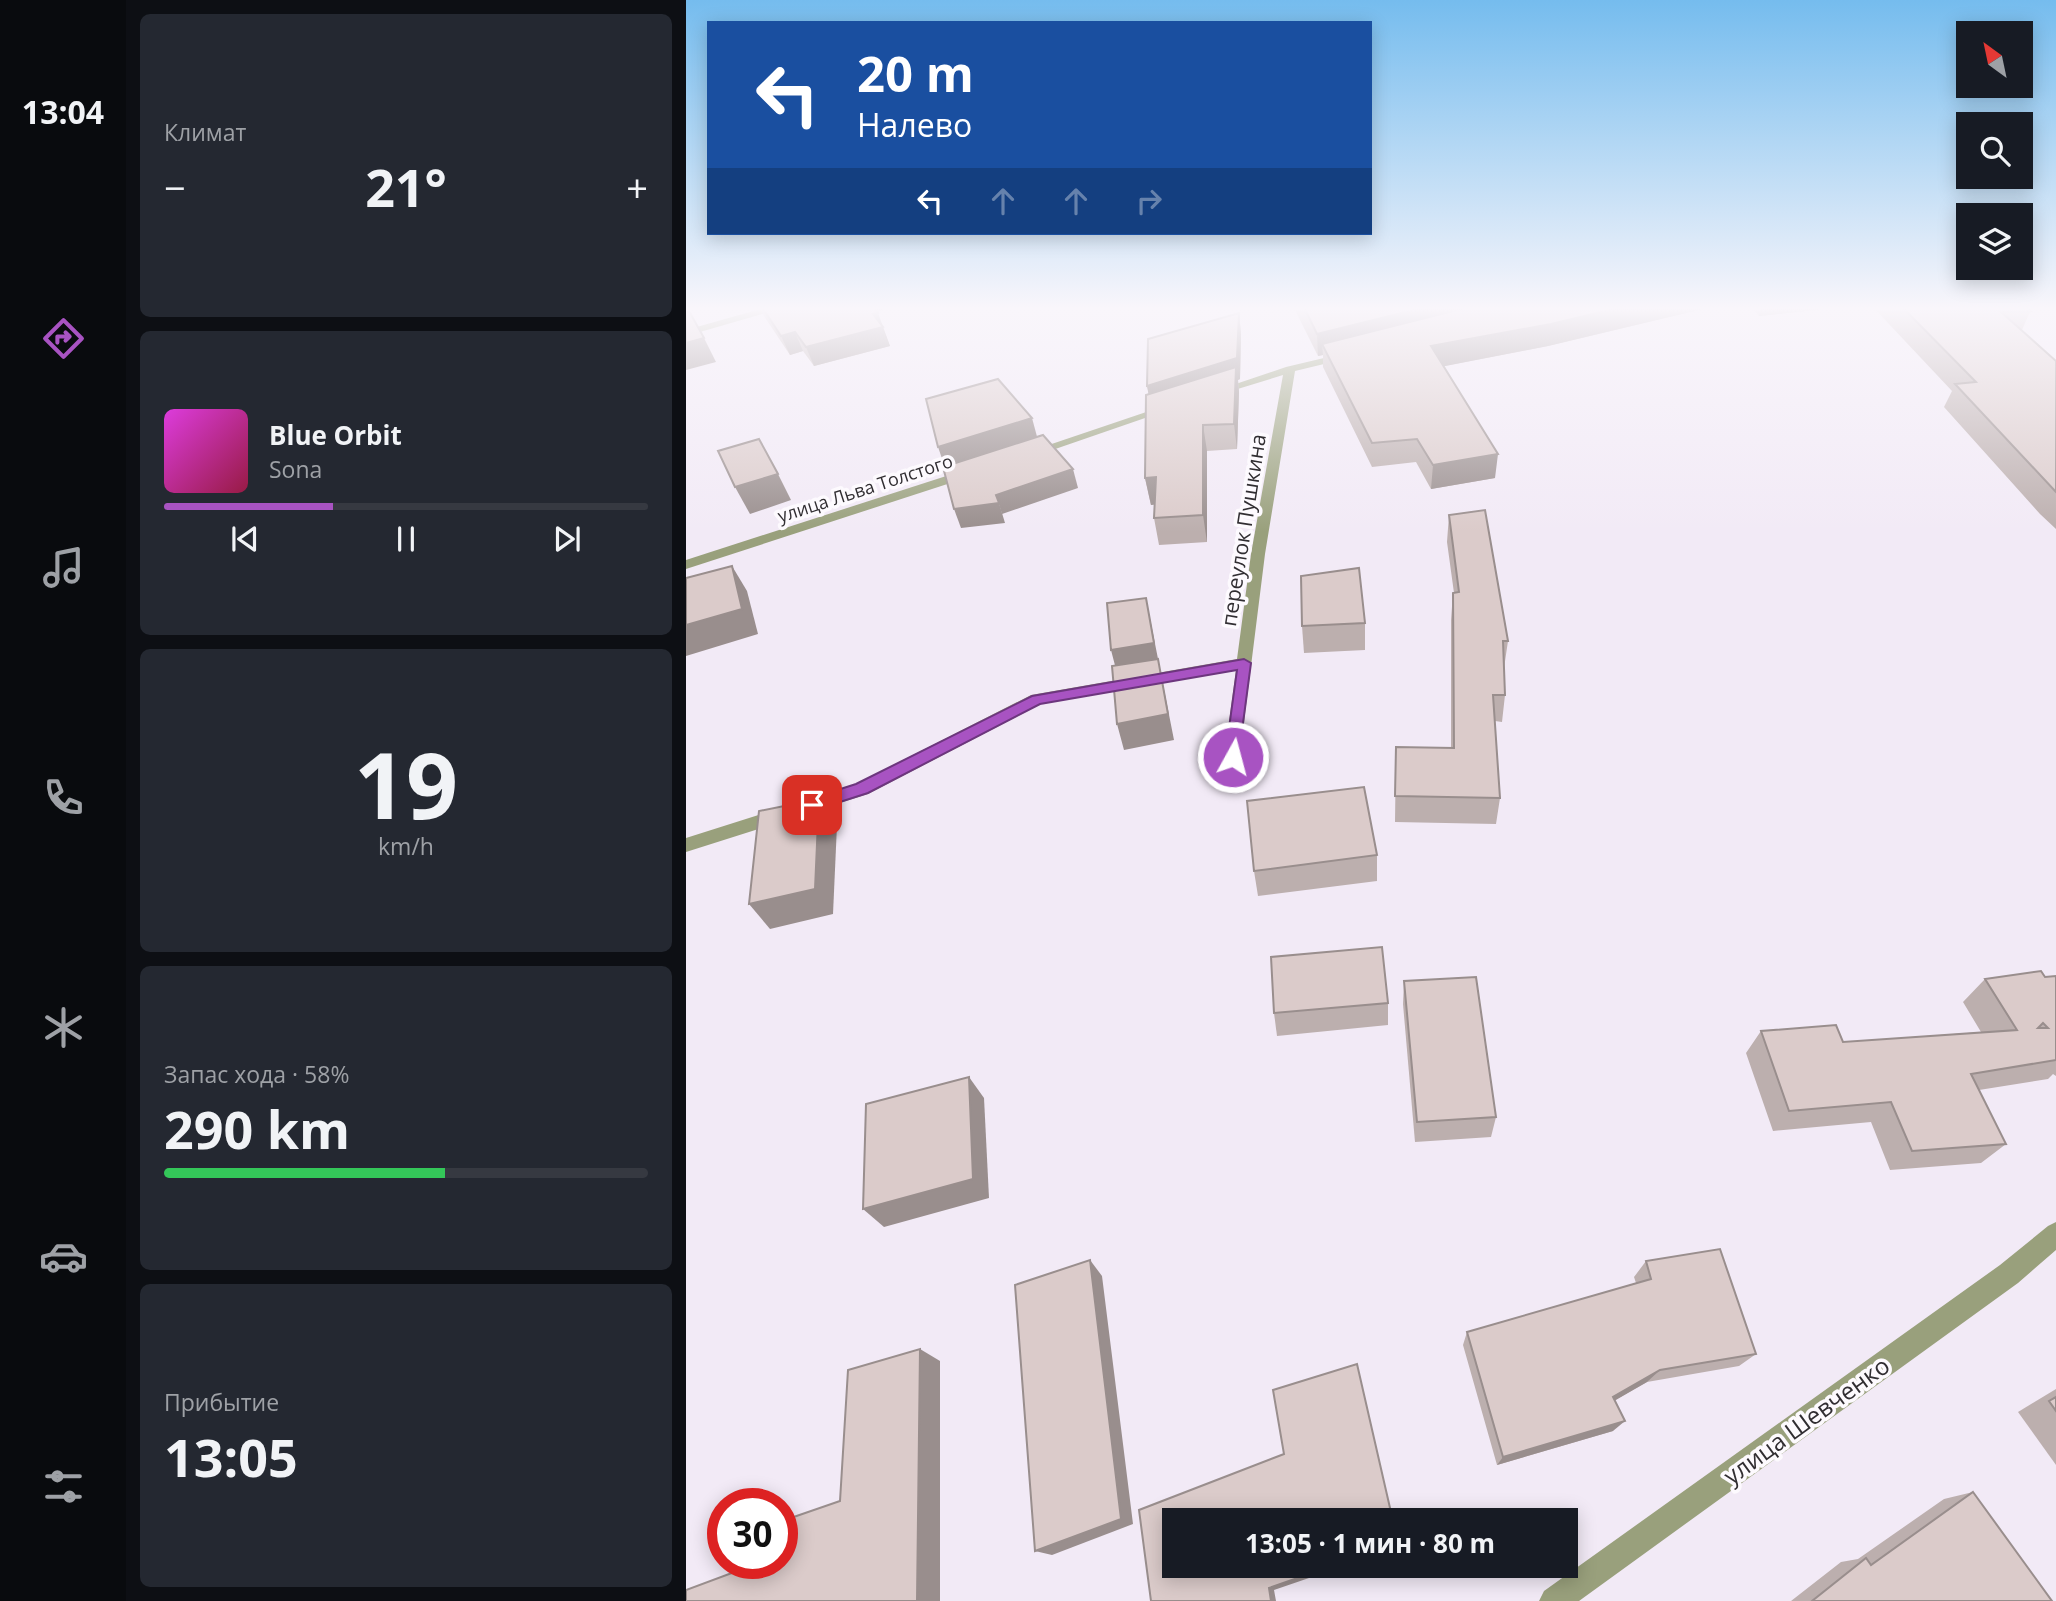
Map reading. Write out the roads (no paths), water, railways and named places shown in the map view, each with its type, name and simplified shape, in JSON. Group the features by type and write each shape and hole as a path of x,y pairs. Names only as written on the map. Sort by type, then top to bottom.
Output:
{"street":[{"path":"1211,394 1250,382"},
{"name":"переулок Пушкина","path":"1230,781 1258,554 1288,382"},
{"path":"1014,458 1185,403"},
{"name":"улица Льва Толстого","path":"686,565 975,471"},
{"path":"686,845 862,789 1037,699 1244,663"},
{"name":"улица Шевченко","path":"1554,1601 1998,1282 2056,1234"}]}
